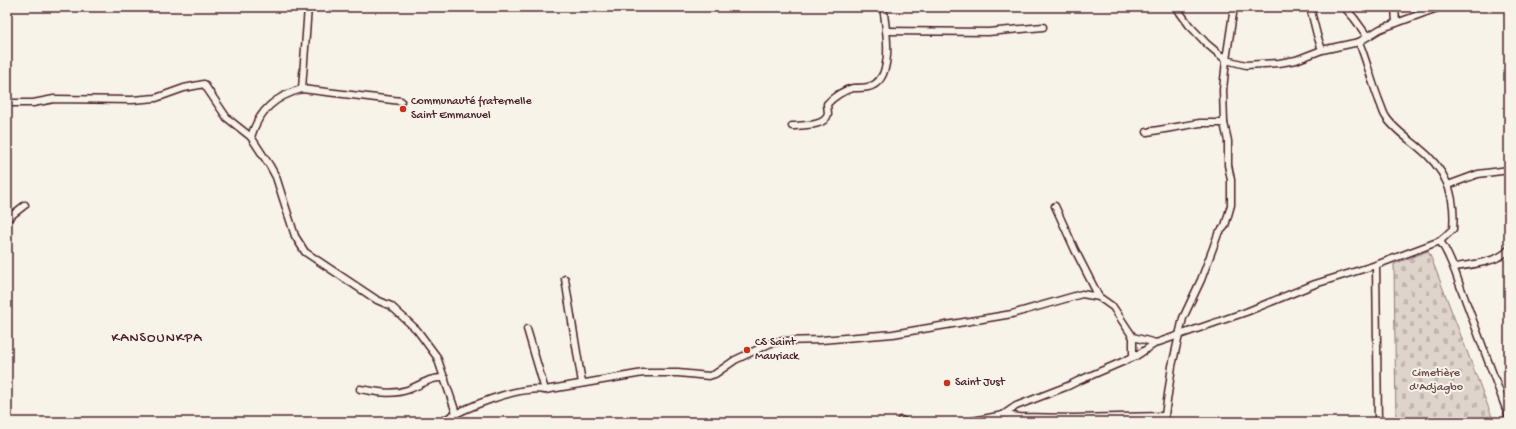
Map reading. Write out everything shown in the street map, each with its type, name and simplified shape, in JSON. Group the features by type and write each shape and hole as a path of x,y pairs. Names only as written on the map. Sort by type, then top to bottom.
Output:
{"street":[{"path":"302,89 308,7"},
{"path":"792,126 817,124 822,122 828,114 827,104 832,98 851,88 870,87 879,81 887,66 886,30 883,7"},
{"path":"1176,7 1189,25 1207,44 1226,60 1246,65 1279,63 1296,60 1322,50 1359,42 1380,29 1440,7"},
{"path":"968,422 1003,415 1020,417 1164,419 1172,366 1183,318 1201,280 1218,234 1225,226 1230,210 1231,186 1228,165 1228,141 1224,123 1224,90 1226,60 1234,7"},
{"path":"1310,7 1322,50"},
{"path":"1344,7 1367,36"},
{"path":"1395,7 1396,23"},
{"path":"886,30 988,32 1043,28"},
{"path":"1003,415 1016,406 1068,386 1136,356 1156,343 1246,312 1315,284 1376,265 1440,240 1453,230 1454,213 1452,197 1448,185 1440,171 1424,152 1386,117 1376,94 1359,42"},
{"path":"7,103 33,103 54,99 150,99 184,88 204,84 227,118 251,137 276,176 295,236 305,252 377,300 391,306 417,330 437,357 456,413"},
{"path":"251,137 262,114 276,99 288,93 302,89 401,101"},
{"path":"1147,132 1200,124 1224,123"},
{"path":"1448,185 1478,174 1509,170"},
{"path":"7,219 25,205"},
{"path":"1055,206 1099,297"},
{"path":"1440,240 1454,267 1509,417"},
{"path":"1454,267 1476,264 1501,256 1506,254 1509,249"},
{"path":"1376,265 1378,422"},
{"path":"565,279 582,383"},
{"path":"441,422 456,413 497,398 532,389 545,390 644,373 678,372 709,376 715,374 735,360 771,343 893,334 1012,314 1082,294 1099,297 1113,307 1133,337 1133,357"},
{"path":"527,330 545,390"},
{"path":"1133,337 1156,343"},
{"path":"360,389 396,393 407,390 434,378 445,378"},
{"path":"1502,401 1509,397"}],"green space":[{"name":"Cimetière d'Adjagbo","path":"1428,251 1494,422 1396,422 1394,264"}],"place":[{"name":"Communauté fraternelle Saint Emmanuel","path":"403,109"},
{"name":"CS Saint Mauriack","path":"747,350"},
{"name":"Saint Just","path":"947,383"}],"district":[{"name":"KANSOUNKPA","path":"157,338"}]}
